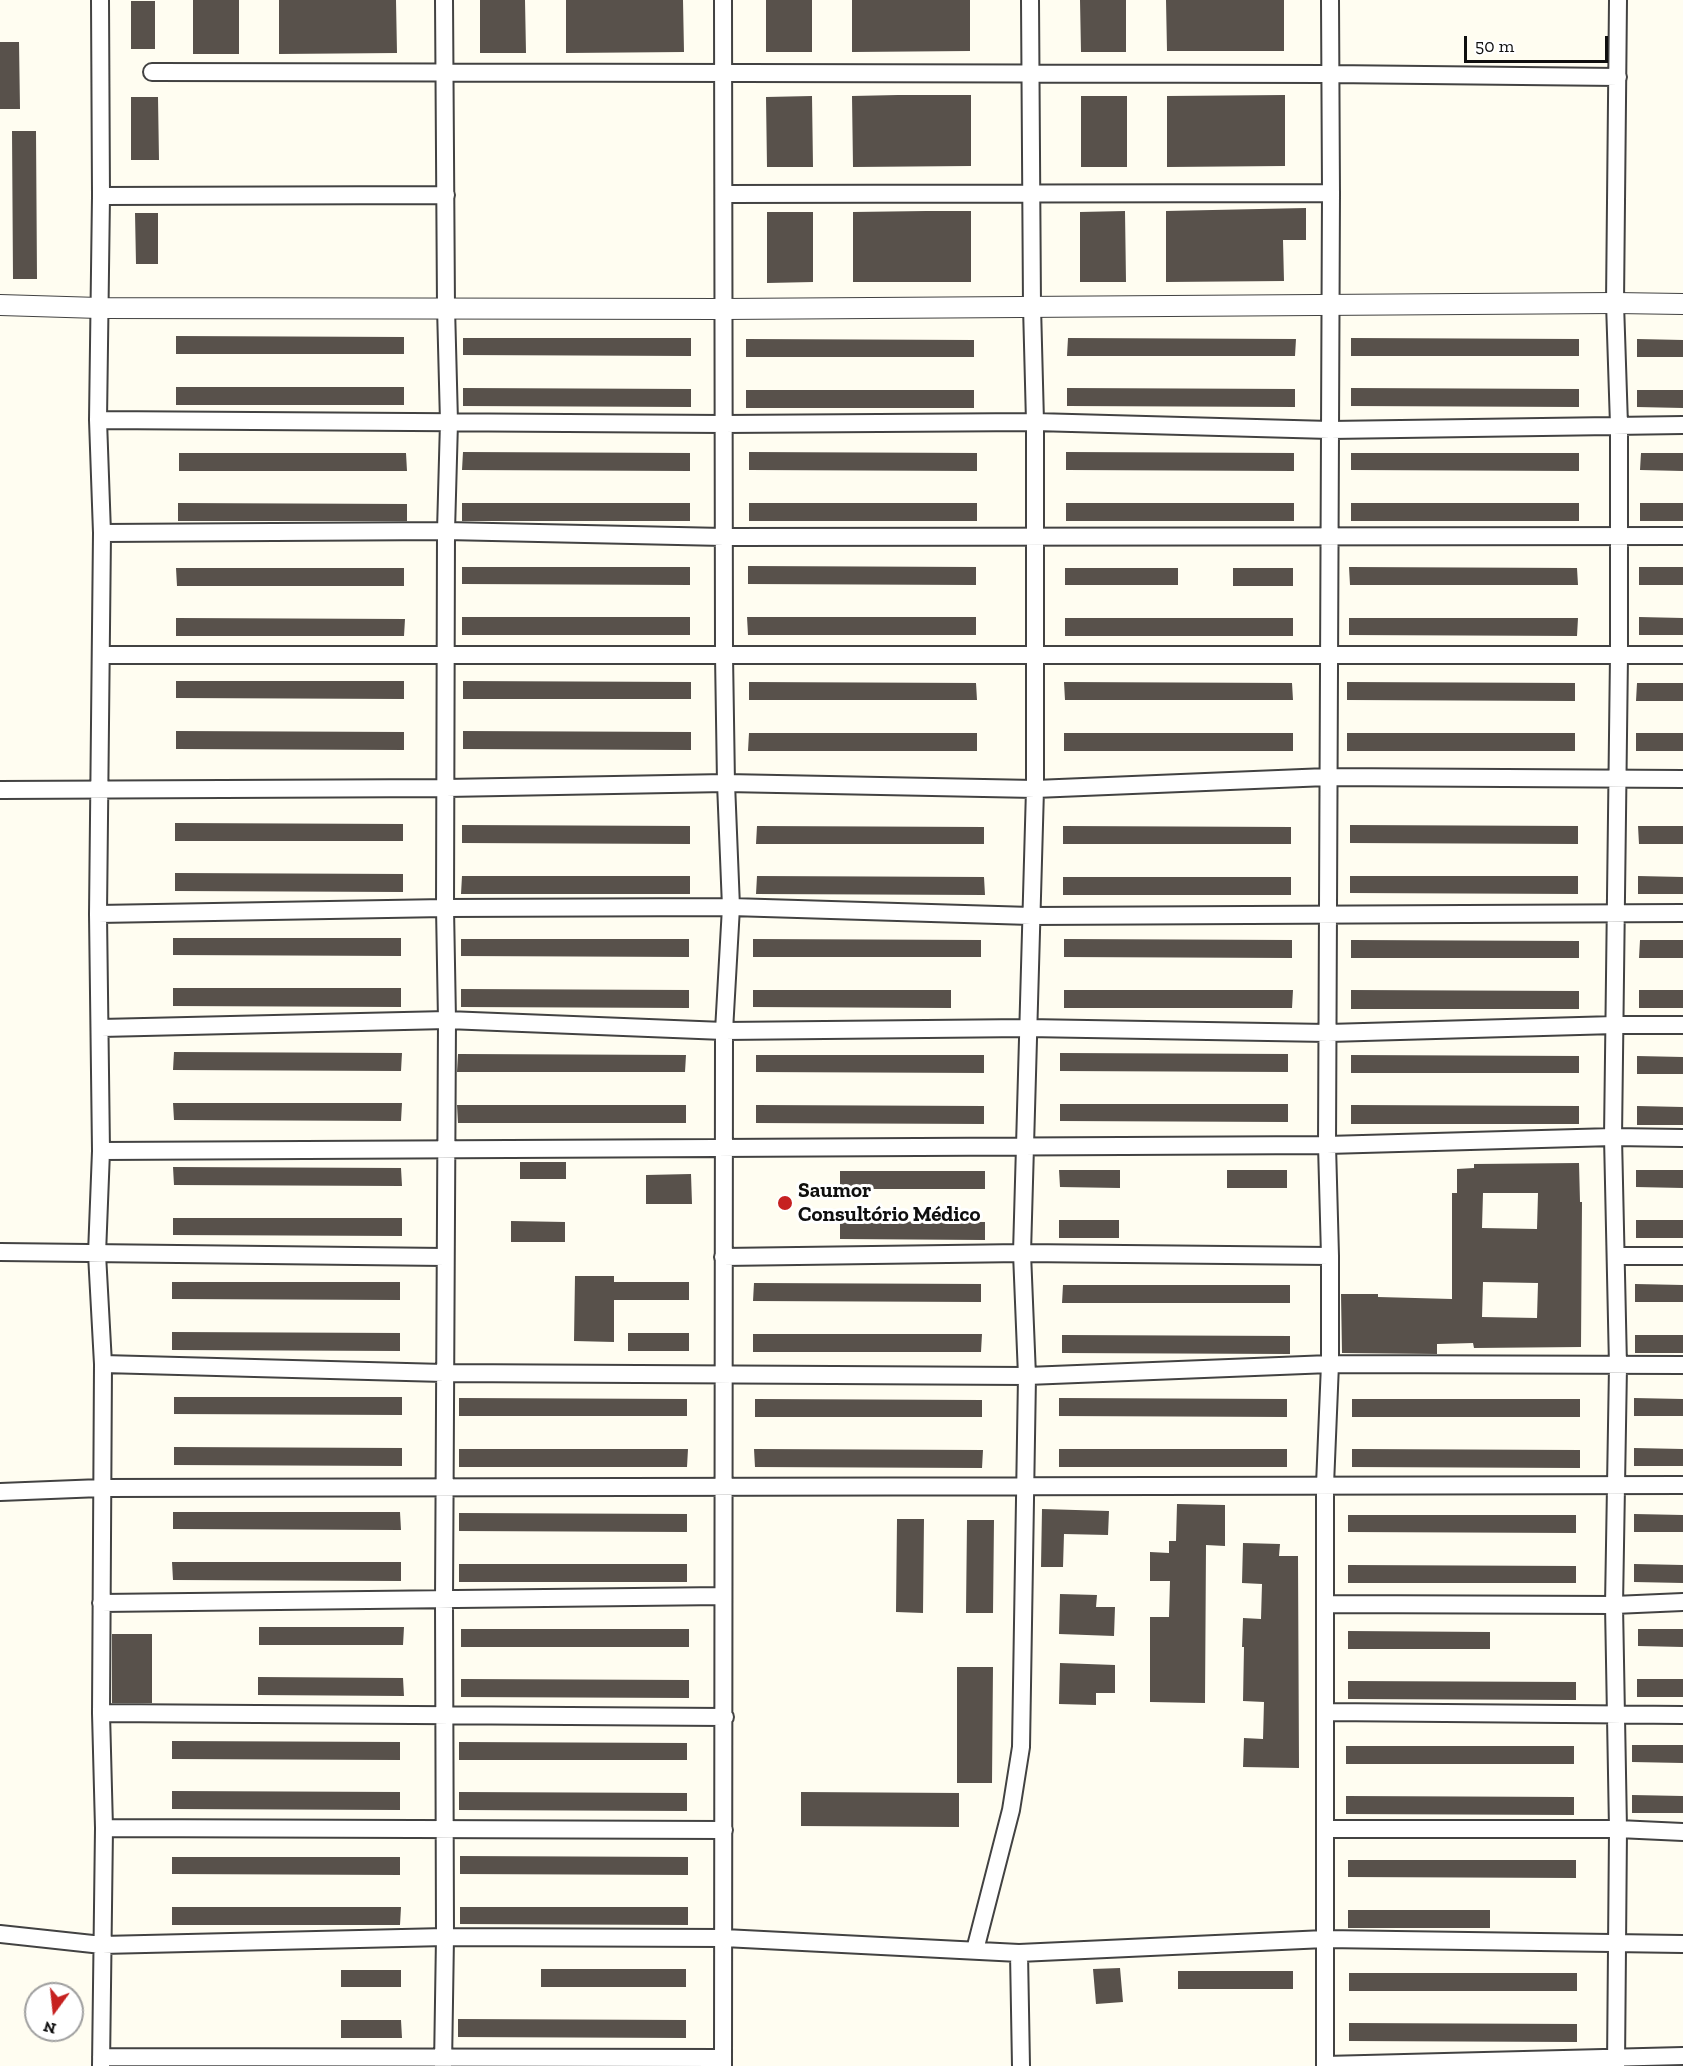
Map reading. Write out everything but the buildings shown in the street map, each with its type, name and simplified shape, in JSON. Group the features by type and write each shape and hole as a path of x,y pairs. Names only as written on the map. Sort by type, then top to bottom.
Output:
{"street":[{"path":"100,0 101,196 98,420 102,533 99,914 101,1150 97,1254 103,1364 101,1713 104,1828 101,2061 723,2062 724,1030 731,908 724,655 723,0"},
{"path":"443,2061 447,1020 446,531 449,422 444,0"},
{"path":"975,1950 1011,1810 1019,1757 1028,1376 1022,1253 1035,789 1035,422 1029,0"},
{"path":"1330,0 1327,777 1327,1145 1330,1364 1325,1485 1325,2066 1616,2062 1683,2056"},
{"path":"1616,2062 1618,1829 1614,1605 1618,1366 1613,1137 1618,779 1619,425 1615,303 1618,0"},
{"path":"152,72 1329,74 1618,77"},
{"path":"724,194 1331,193"},
{"path":"101,196 446,195"},
{"path":"0,305 99,308 723,309 1683,304"},
{"path":"98,420 723,424 1035,422 1330,430 1683,425"},
{"path":"102,533 446,531 724,537 1683,536"},
{"path":"101,655 1683,655"},
{"path":"0,790 446,788 726,783 1035,789 1327,777 1683,778"},
{"path":"99,914 445,908 731,908 1031,916 1683,913"},
{"path":"101,1028 447,1020 724,1030 1027,1028 1328,1032 1615,1024 1683,1025"},
{"path":"101,1150 1327,1145 1613,1137 1683,1138"},
{"path":"0,1252 445,1257"},
{"path":"723,1257 1022,1253 1330,1256"},
{"path":"1616,1256 1683,1256"},
{"path":"103,1364 444,1373 1028,1376 1330,1364 1683,1365"},
{"path":"0,1492 101,1488 1683,1485"},
{"path":"101,1603 723,1596"},
{"path":"1325,1604 1614,1605 1683,1602"},
{"path":"1326,1712 1683,1715"},
{"path":"101,1713 725,1717"},
{"path":"104,1828 723,1830"},
{"path":"1326,1829 1618,1829 1683,1832"},
{"path":"0,1934 102,1945 445,1937 724,1938 1019,1953 1325,1939 1618,1945 1683,1944"},
{"path":"1019,1953 1021,2066"}],"place":[{"name":"Saumor Consultório Médico","path":"785,1203"}]}
